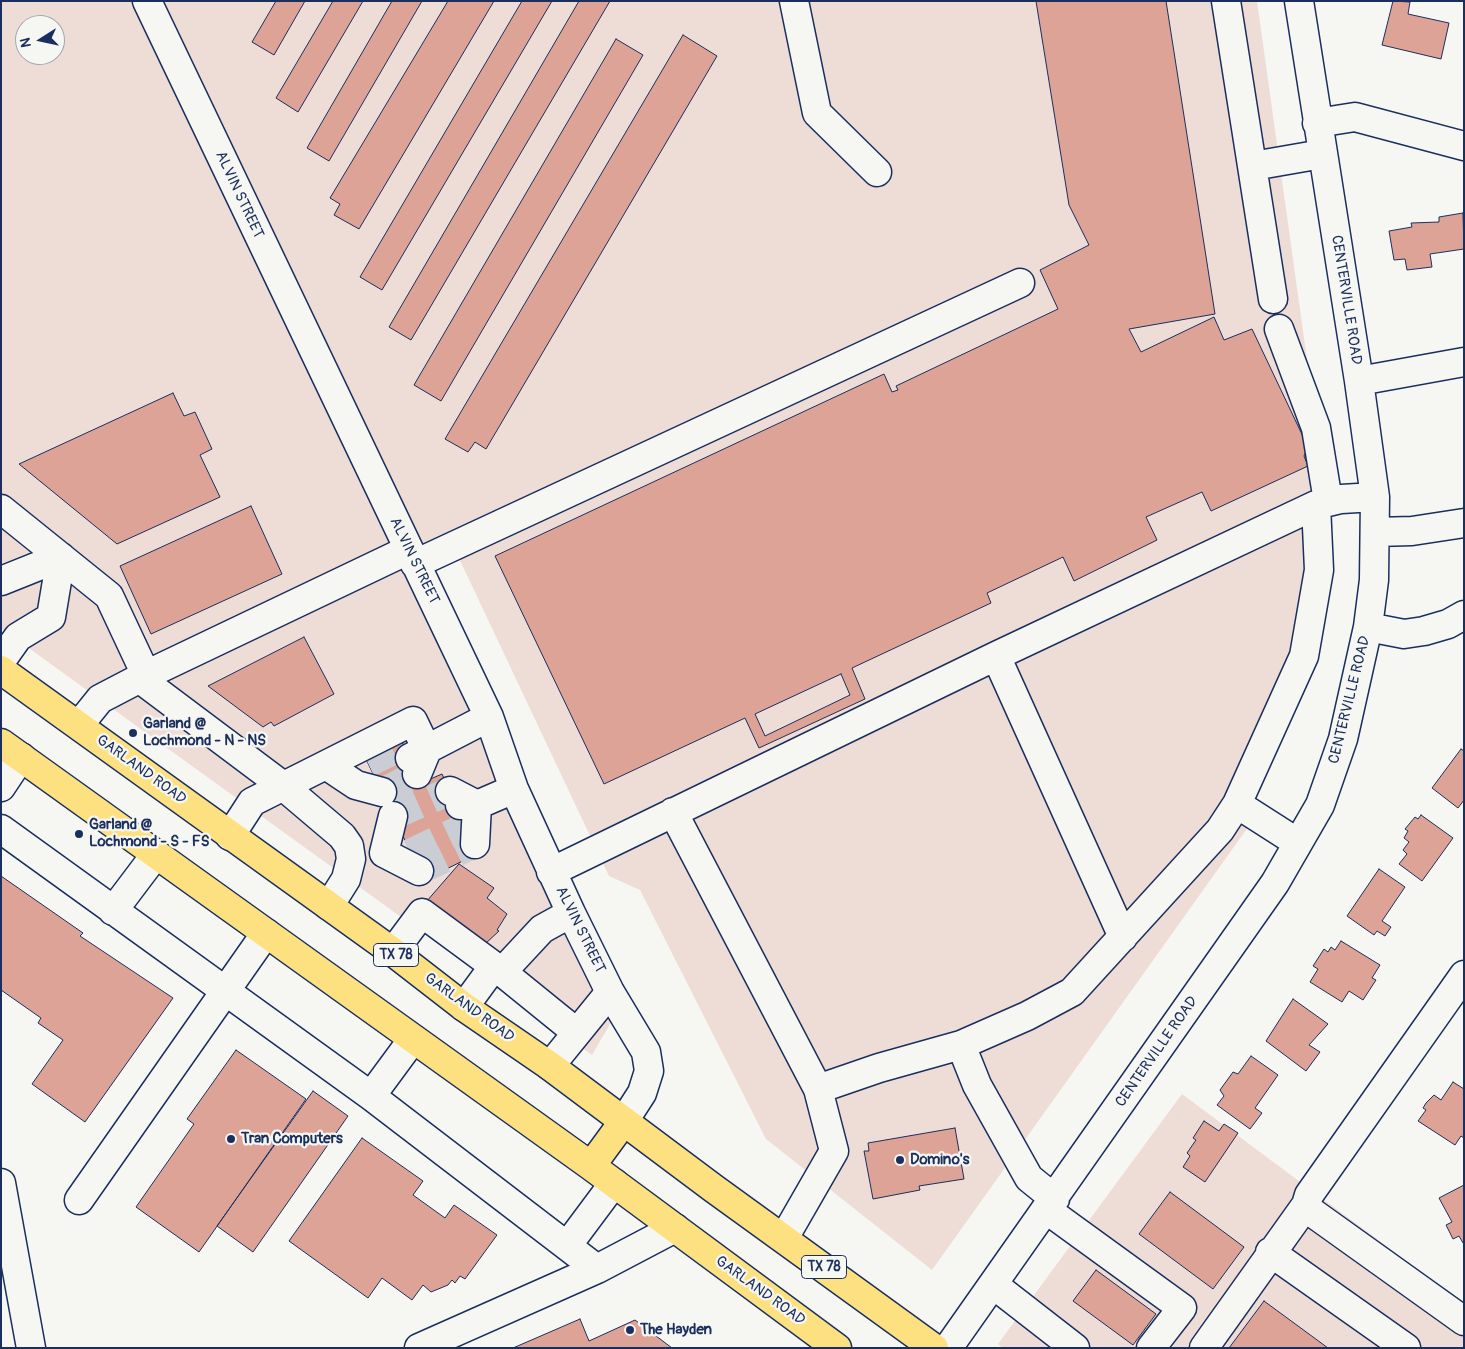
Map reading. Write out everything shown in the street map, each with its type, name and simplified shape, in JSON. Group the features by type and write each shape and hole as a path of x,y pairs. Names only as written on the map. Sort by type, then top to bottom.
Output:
{"main road":[{"name":"GARLAND ROAD","path":"1,670 393,952 464,1007 550,1066 934,1348"},
{"name":"GARLAND ROAD","path":"11,750 591,1166 837,1348"},
{"path":"591,1166 624,1121"}],"street":[{"name":"ALVIN STREET","path":"147,1 489,717 514,789 551,872 610,992 646,1052 649,1070 642,1093 624,1121"},
{"path":"794,1 818,114 877,172"},
{"path":"1226,1 1253,166 1272,299"},
{"name":"CENTERVILLE ROAD","path":"948,1348 1275,883 1320,805 1343,738 1368,627 1376,532 1375,497 1360,381 1317,123 1299,1"},
{"path":"1317,123 1355,117 1464,146"},
{"path":"1253,166 1322,154"},
{"path":"79,725 100,699 143,677 1020,284"},
{"path":"818,1089 879,1068 961,1045 1027,1016 1072,992 1220,830 1237,804 1304,656 1319,570 1322,503 1316,428 1279,329"},
{"path":"1360,381 1464,362"},
{"path":"551,872 996,656 1322,503 1375,497"},
{"path":"2,511 109,596 143,677 283,786 342,836 349,846 351,859 346,879 329,906"},
{"path":"1376,532 1412,531 1464,523"},
{"path":"1,581 60,557"},
{"path":"1,661 18,637 51,616 60,557"},
{"path":"1368,627 1404,634 1448,624 1464,615"},
{"path":"996,656 1123,937"},
{"path":"230,836 252,802 413,721 414,757 489,717"},
{"path":"1,787 11,750"},
{"path":"326,765 370,779"},
{"path":"465,814 514,789"},
{"path":"1237,804 1298,843"},
{"path":"673,812 818,1089 834,1151 784,1238"},
{"path":"1,829 371,1096 597,1269"},
{"path":"351,859 384,853 406,843 384,853"},
{"path":"113,911 156,854"},
{"path":"393,952 422,913 498,969 576,1032"},
{"path":"464,1007 498,969 542,929 571,913"},
{"path":"79,1200 266,934"},
{"path":"1204,1348 1270,1252 1306,1205 1309,1195 1464,975"},
{"path":"550,1066 610,992"},
{"path":"371,1096 413,1038"},
{"path":"961,1045 977,1085 1029,1178 1051,1204 1182,1308 1150,1348"},
{"path":"1,1183 32,1348"},
{"path":"567,1246 614,1183"},
{"path":"1306,1205 1313,1213 1464,1321"},
{"path":"419,1348 597,1269 675,1228"},
{"path":"1270,1252 1406,1348"},
{"path":"994,1285 1075,1348"}],"shaded area":[{"path":"1,1 1257,1 1332,539 1246,830 932,1270 766,1139 640,890 609,876 448,535 397,558 613,1019 592,1055 1,628"},
{"path":"1182,1094 1464,1304 1464,1348 1003,1348 998,1344"}],"building":[{"path":"276,1 305,1 274,55 252,42"},
{"path":"333,1 363,1 298,112 276,98"},
{"path":"392,1 422,1 329,161 307,148"},
{"path":"448,1 494,1 359,229 334,215 340,204 330,198"},
{"path":"522,1 552,1 382,290 360,277"},
{"path":"579,1 610,1 411,340 389,327"},
{"path":"1036,1 1166,1 1215,314 1129,329 1141,352 1214,317 1224,340 1252,329 1308,447 1304,456 1308,466 1211,511 1202,492 1146,517 1157,540 1074,581 1063,557 987,593 991,603 852,668 865,699 759,748 745,718 604,784 495,556 884,374 892,392 898,390 896,386 1058,309 1040,270 1089,245 1069,205","holes":["841,674 850,695 765,736 755,714"]},
{"path":"1393,1 1410,2 1408,14 1449,23 1441,59 1382,45"},
{"path":"683,35 717,56 486,449 475,442 468,452 445,439"},
{"path":"616,39 643,55 441,401 414,385"},
{"path":"1463,213 1464,249 1430,254 1432,267 1407,270 1405,259 1394,260 1389,231 1412,227 1411,223 1439,222 1439,217"},
{"path":"173,393 184,416 195,412 212,449 200,455 220,497 117,544 19,464"},
{"path":"251,506 282,574 151,634 120,566"},
{"path":"304,637 334,694 274,726 271,722 263,727 208,686"},
{"path":"399,735 421,783 442,774 479,853 424,880 364,755"},
{"path":"1461,749 1464,751 1464,800 1458,808 1432,788"},
{"path":"1421,815 1453,838 1422,881 1399,864 1407,854 1403,850 1409,842 1404,838 1408,831 1405,829 1415,817 1418,819"},
{"path":"459,864 494,888 487,898 507,914 497,930 499,931 485,944 426,902"},
{"path":"1379,869 1405,887 1382,921 1391,927 1385,936 1377,931 1374,935 1347,916"},
{"path":"1,876 83,933 80,936 173,998 85,1122 32,1084 63,1040 38,1023 41,1018 1,990"},
{"path":"1341,941 1380,965 1372,978 1376,980 1363,1000 1349,991 1342,1002 1310,982 1318,969 1313,966 1324,949 1328,952 1331,947 1335,950"},
{"path":"1293,999 1328,1024 1309,1045 1320,1052 1306,1071 1266,1041"},
{"name":"Tran Computers","path":"236,1050 306,1099 199,1252 136,1207 194,1124 187,1119"},
{"path":"1251,1056 1278,1075 1255,1108 1262,1113 1250,1129 1217,1105 1224,1096 1220,1090 1233,1072 1238,1074"},
{"path":"1453,1082 1464,1089 1464,1138 1461,1136 1455,1145 1418,1121 1426,1110 1423,1108 1426,1103 1434,1095 1441,1100"},
{"path":"313,1091 348,1116 253,1252 217,1226"},
{"path":"1204,1121 1219,1131 1224,1124 1238,1133 1205,1182 1183,1167 1190,1156 1187,1153 1196,1140 1193,1138"},
{"path":"955,1128 964,1179 919,1186 920,1190 873,1199 864,1151 869,1151 868,1143"},
{"path":"362,1138 423,1181 413,1195 445,1218 454,1205 497,1235 465,1279 460,1276 455,1283 452,1280 448,1285 431,1292 423,1285 412,1300 382,1278 368,1298 289,1241"},
{"path":"1464,1185 1463,1243 1459,1236 1453,1239 1446,1225 1452,1222 1439,1198"},
{"path":"1170,1192 1244,1247 1213,1289 1139,1234"},
{"path":"1096,1270 1156,1314 1133,1345 1073,1301"},
{"path":"1264,1301 1328,1348 1229,1348"},
{"name":"The Hayden","path":"580,1319 589,1341 635,1320 672,1348 513,1348"}],"tunnel":[{"path":"368,763 404,746"},
{"path":"382,792 417,774"},
{"path":"393,816 450,791"},
{"path":"410,853 467,826"},
{"path":"419,871 475,844"}],"place":[{"name":"Garland @ Lochmond - N - NS","path":"133,733"},
{"name":"Garland @ Lochmond - S - FS","path":"79,834"},
{"name":"Tran Computers","path":"231,1139"},
{"name":"Domino's","path":"900,1160"},
{"name":"The Hayden","path":"630,1330"}]}
